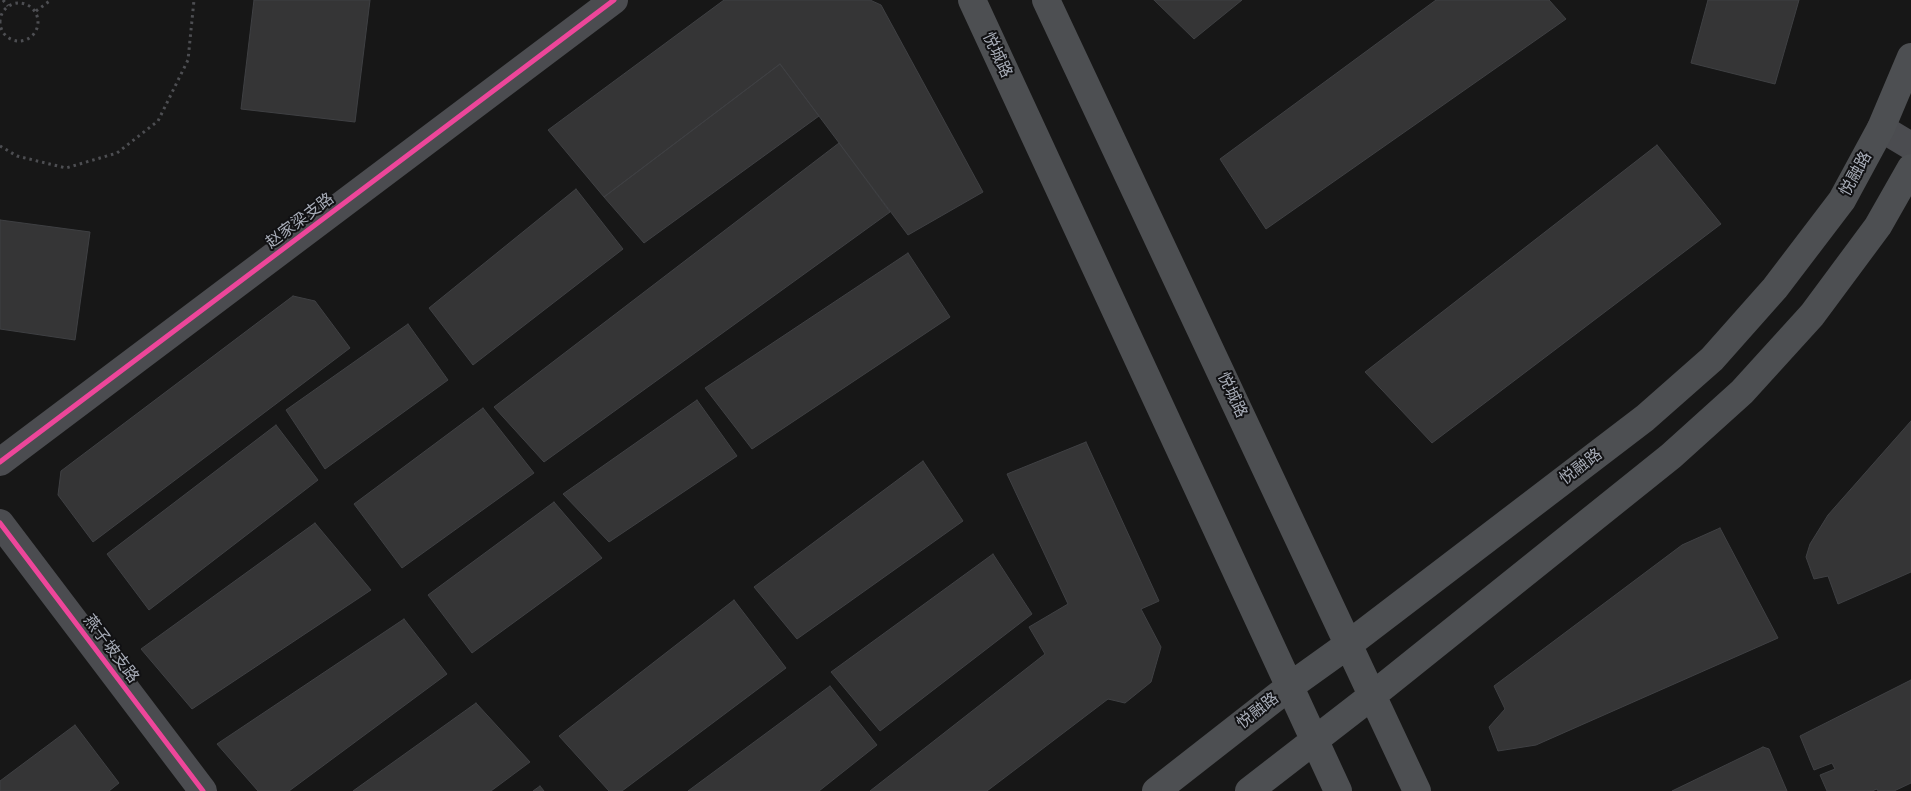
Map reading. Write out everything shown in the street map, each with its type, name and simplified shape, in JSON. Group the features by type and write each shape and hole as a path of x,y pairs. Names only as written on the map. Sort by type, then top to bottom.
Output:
{"main road":[{"name":"悦城路","path":"972,0 1338,791"},
{"name":"悦城路","path":"1046,0 1417,791"},
{"name":"悦融路","path":"1156,791 1289,687 1349,644 1645,418 1712,359 1775,288 1842,200 1881,128 1911,57"},
{"path":"1249,791 1373,695 1671,456 1742,392 1812,314 1878,226 1911,168"}],"street":[{"name":"赵家梁支路","path":"0,462 611,1"},
{"path":"1881,128 1911,146"},
{"name":"燕子坡支路","path":"0,523 203,791"}],"path":[{"path":"4,0 8,6"},
{"path":"36,11 51,0"},
{"path":"0,146 17,156 66,168 117,153 158,120 188,60 194,0"},
{"path":"20,3 26,4 36,11 39,24 37,30 28,40 15,41 4,34 0,23 1,16 8,6 20,3"},
{"path":"0,37 4,34"}],"building":[{"path":"254,0 370,0 355,122 241,109"},
{"path":"724,0 870,0 881,5 983,192 908,235 780,64 604,197 548,130"},
{"path":"1154,0 1242,0 1194,39"},
{"path":"1436,0 1549,0 1566,19 1266,229 1220,159"},
{"path":"1708,0 1799,0 1775,84 1691,63"},
{"path":"780,64 819,116 644,243 604,197"},
{"path":"839,143 890,212 544,462 494,407"},
{"path":"1657,145 1721,224 1432,443 1365,372"},
{"path":"576,189 623,249 473,365 429,308"},
{"path":"0,220 90,232 75,340 0,329"},
{"path":"908,253 950,317 752,449 705,388"},
{"path":"293,296 315,301 350,348 93,542 58,495 61,471"},
{"path":"408,324 448,380 325,469 286,410"},
{"path":"697,400 737,456 609,542 563,494"},
{"path":"483,408 534,473 402,568 354,504"},
{"path":"1911,421 1911,572 1838,604 1828,576 1814,579 1806,557 1810,544 1828,515"},
{"path":"276,425 318,480 149,610 107,554"},
{"path":"1086,442 1159,601 1141,609 1161,647 1151,682 1125,703 1108,699 987,791 870,791 1045,654 1029,627 1068,604 1007,474"},
{"path":"923,461 963,521 797,639 754,587"},
{"path":"554,502 602,558 472,653 428,595"},
{"path":"315,523 371,590 192,709 141,649"},
{"path":"1720,528 1778,638 1536,745 1498,751 1489,727 1505,709 1494,686 1682,545"},
{"path":"993,554 1032,614 880,731 831,672"},
{"path":"734,600 786,668 622,791 609,791 559,736"},
{"path":"404,619 447,674 289,791 258,791 217,744"},
{"path":"1911,680 1911,783 1894,791 1878,791 1877,789 1872,791 1827,791 1820,775 1835,769 1832,763 1814,770 1800,736"},
{"path":"830,686 877,745 819,791 688,791"},
{"path":"476,703 530,762 491,791 353,791"},
{"path":"75,725 119,783 109,791 0,791 0,781"},
{"path":"1763,747 1769,749 1787,791 1672,791"},
{"path":"540,786 544,791 533,791"}],"cycle path":[{"path":"0,462 614,0"},
{"path":"0,523 203,791"}]}
